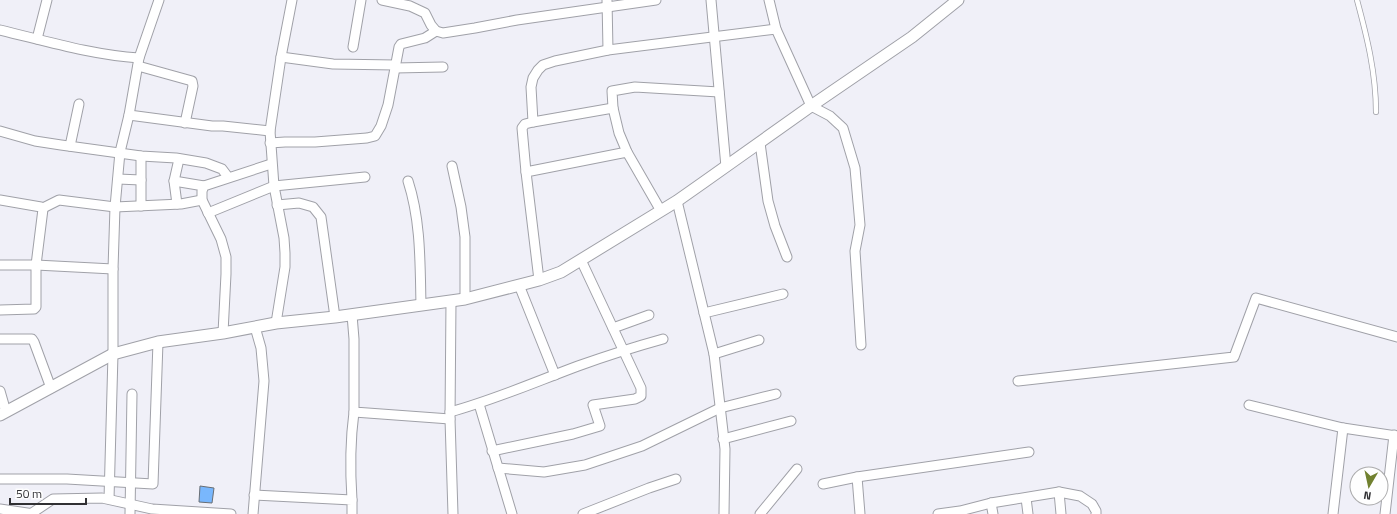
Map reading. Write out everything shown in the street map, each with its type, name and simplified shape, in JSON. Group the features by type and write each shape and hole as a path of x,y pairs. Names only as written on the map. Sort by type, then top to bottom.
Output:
{"street":[{"path":"37,39 47,0"},
{"path":"109,499 113,354 113,269 115,207 120,152 139,62 159,0"},
{"path":"276,323 285,267 285,253 284,238 271,164 270,131 281,57 292,0"},
{"path":"353,47 361,0"},
{"path":"382,0 410,6 425,13 436,31 444,33 608,4 656,0"},
{"path":"711,0 726,167"},
{"path":"769,0 776,29 811,106 830,116 843,128 855,168 860,225 855,251 861,345"},
{"path":"0,391 3,413 113,354 158,342 223,333 276,323 335,317 465,299 539,280 560,272 677,201 811,106 912,37 957,0"},
{"path":"608,4 608,50"},
{"path":"533,122 531,87 533,78 538,70 543,66 555,61 608,50 776,29"},
{"path":"0,30 90,53 139,62 192,82 193,86 185,123"},
{"path":"270,143 314,142 367,138 375,136 388,105 398,50 401,44 425,38 436,31"},
{"path":"281,57 333,64 395,67 443,67"},
{"path":"661,211 627,152 619,133 613,108 612,90 634,87 719,92"},
{"path":"70,146 79,104"},
{"path":"539,280 522,128 525,124 533,122 613,108"},
{"path":"129,115 185,123 270,131"},
{"path":"0,131 36,141 140,156 206,163 222,169 228,177"},
{"path":"760,143 768,201 775,226 787,258"},
{"path":"526,172 627,152"},
{"path":"140,156 141,206"},
{"path":"177,204 174,181 179,159"},
{"path":"174,181 204,186 271,164"},
{"path":"452,166 461,207 464,237 465,299"},
{"path":"208,213 274,186 365,177"},
{"path":"118,179 141,180"},
{"path":"408,181 414,197 416,212 420,259 420,305"},
{"path":"204,186 202,191 202,200 221,239 226,257 223,333"},
{"path":"0,200 43,208 59,200 115,207 177,204 202,200"},
{"path":"677,201 714,354 725,449 724,514"},
{"path":"277,205 299,203 313,206 321,217 335,317"},
{"path":"0,310 34,309 36,303 36,265 43,208"},
{"path":"492,451 573,434 600,426 593,405 635,399 641,396 640,388 581,260"},
{"path":"0,265 36,265 113,269"},
{"path":"519,285 555,375"},
{"path":"704,314 783,294"},
{"path":"1018,381 1234,357 1256,298 1397,337"},
{"path":"451,301 450,416 452,514"},
{"path":"352,314 354,354 354,412 351,440 350,476 352,514"},
{"path":"613,328 649,315"},
{"path":"253,514 264,382 261,348 255,327"},
{"path":"0,339 32,339 50,388"},
{"path":"354,412 450,416 623,350 663,339"},
{"path":"714,354 760,340"},
{"path":"0,479 67,479 153,484 158,342"},
{"path":"130,514 132,394"},
{"path":"498,468 544,472 585,465 642,446 720,408 776,394"},
{"path":"479,404 512,514"},
{"path":"1249,406 1343,428 1395,436 1385,514"},
{"path":"723,438 791,421"},
{"path":"1333,514 1343,428"},
{"path":"823,484 857,477 1029,452"},
{"path":"760,514 797,469"},
{"path":"857,477 860,514"},
{"path":"583,514 676,479"},
{"path":"1059,492 1061,514"},
{"path":"938,514 960,513 991,503 1059,492 1080,496 1092,504 1096,514"},
{"path":"254,495 352,500"},
{"path":"1026,498 1028,514"},
{"path":"1,511 33,514 53,499 109,499 152,511 231,514"},
{"path":"991,503 993,514"}],"lane":[{"path":"1357,0 1369,43 1376,89 1376,112"}],"building":[{"path":"200,486 214,488 212,503 199,502"}]}
